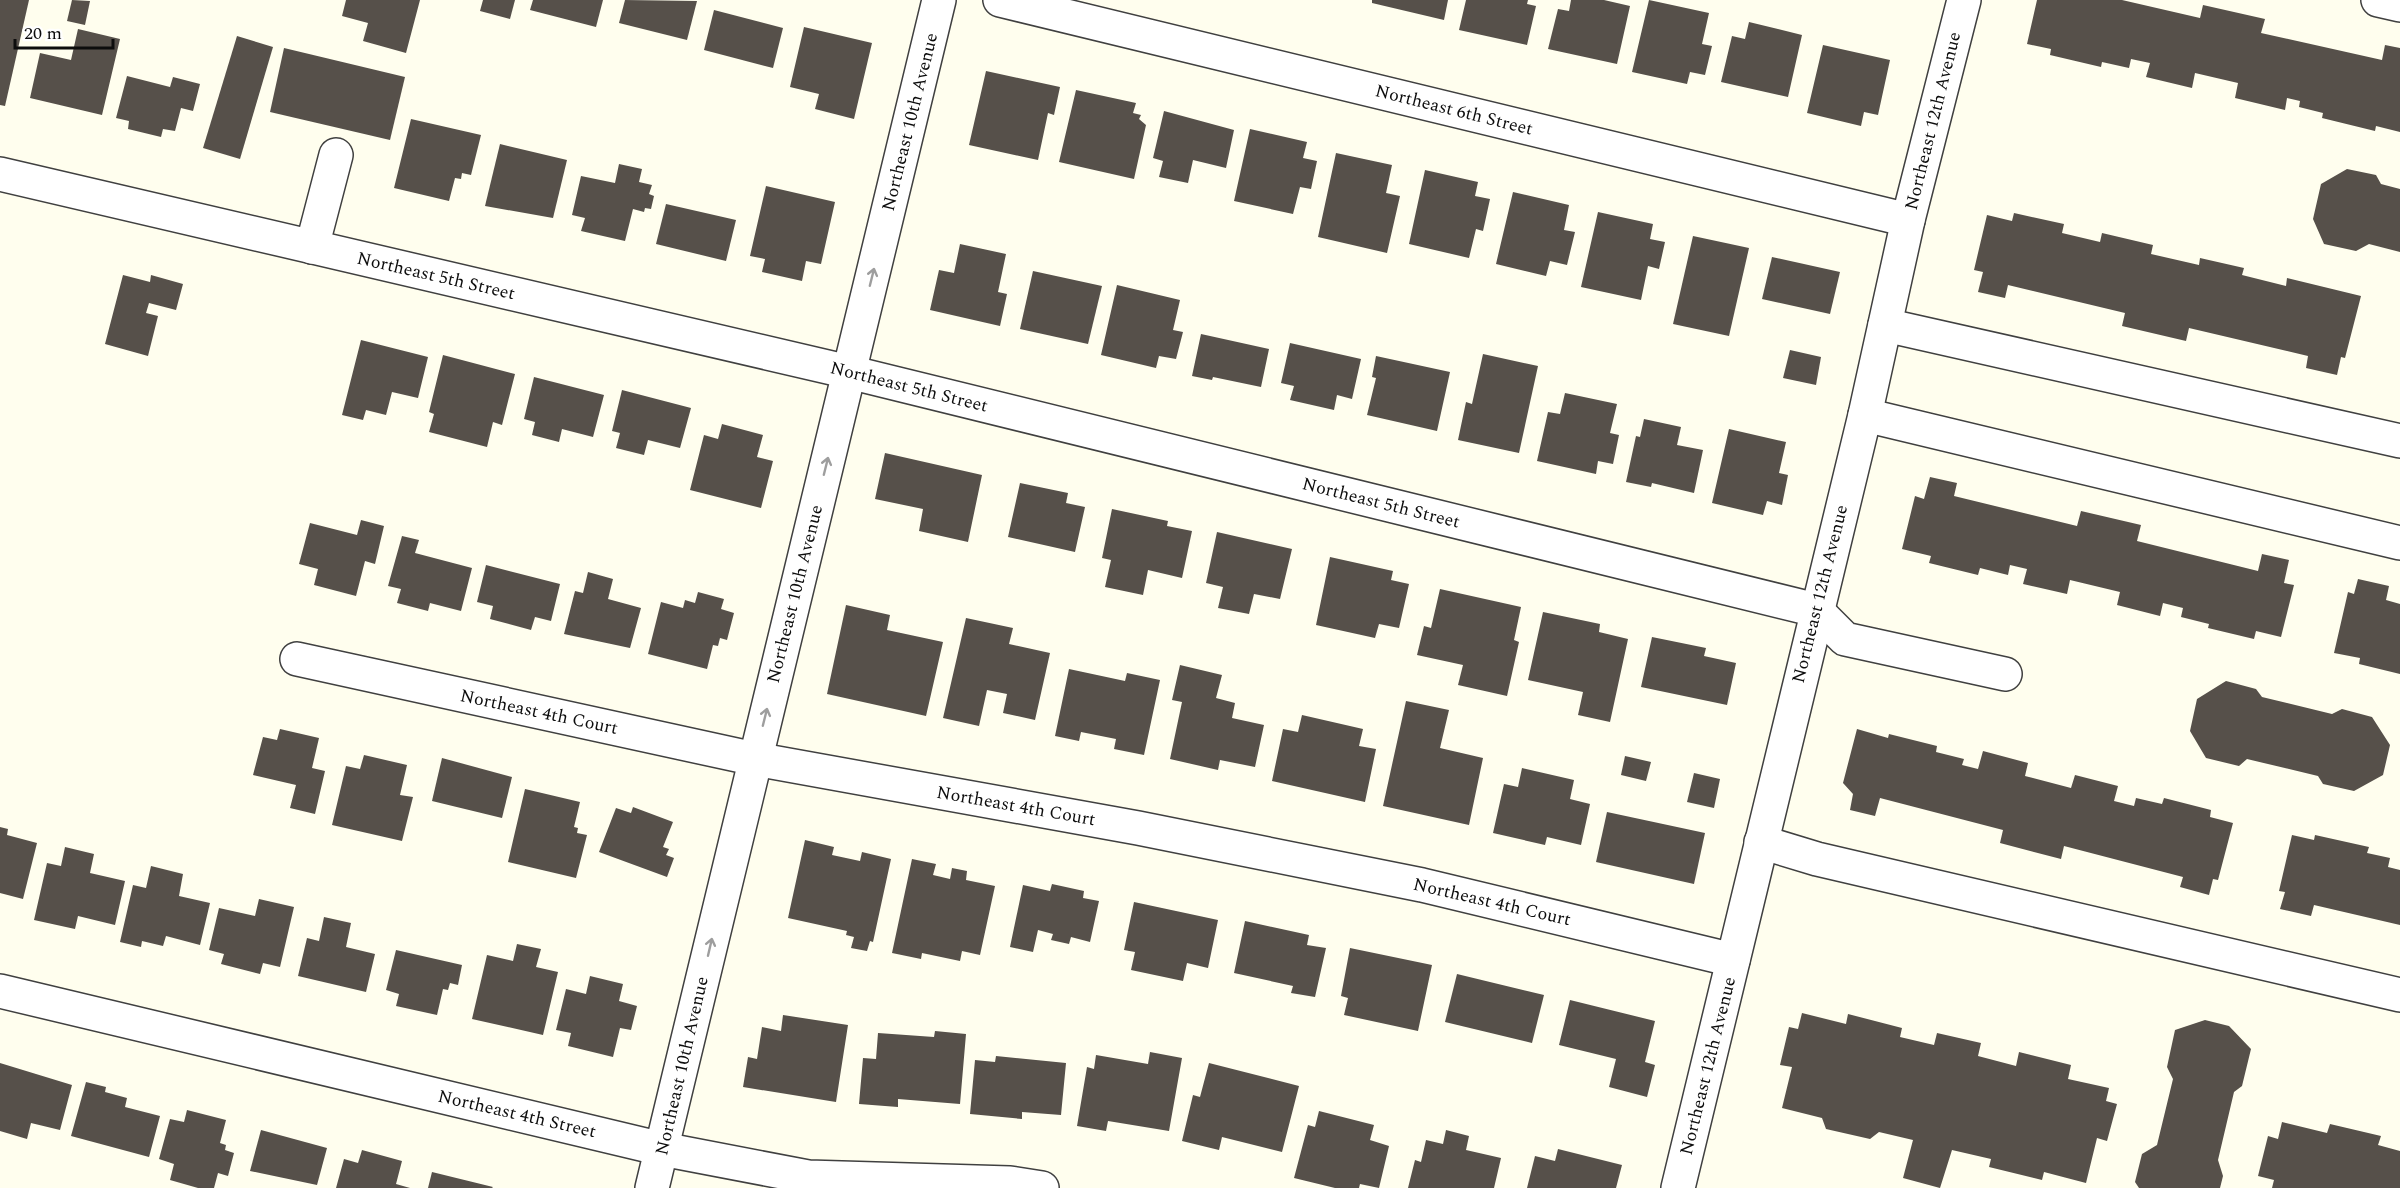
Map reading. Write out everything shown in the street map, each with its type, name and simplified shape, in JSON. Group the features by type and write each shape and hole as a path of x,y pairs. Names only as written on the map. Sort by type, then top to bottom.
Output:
{"street":[{"name":"Northeast 10th Avenue","path":"652,1188 939,0"},
{"name":"Northeast 6th Street","path":"1000,0 1908,220"},
{"name":"Northeast 12th Avenue","path":"1678,1188 1865,415 1908,220 1964,0"},
{"path":"2378,0 2400,5"},
{"path":"312,247 336,155"},
{"name":"Northeast 5th Street","path":"0,174 849,372 1816,610"},
{"path":"1885,325 2400,441"},
{"path":"1865,415 2400,543"},
{"path":"1816,610 1845,639 2005,674"},
{"name":"Northeast 4th Court","path":"297,659 755,759 1138,828 1422,885 1733,960"},
{"path":"1761,842 1816,859 2400,995"},
{"name":"Northeast 4th Street","path":"0,991 662,1149 808,1177 1010,1183 1042,1188"}],"building":[{"path":"0,0 29,0 5,106 0,105"},
{"path":"72,0 90,1 85,25 67,21"},
{"path":"346,0 420,0 406,53 363,41 368,23 342,16"},
{"path":"483,0 515,0 510,19 480,11"},
{"path":"533,0 603,0 596,27 530,10"},
{"path":"625,0 697,1 687,40 619,23"},
{"path":"1372,0 1448,0 1444,20 1372,3"},
{"path":"1466,0 1528,0 1527,4 1536,6 1527,45 1459,30"},
{"path":"1571,0 1604,0 1630,6 1617,64 1548,49 1558,9 1569,11"},
{"path":"1649,0 1709,13 1702,44 1712,46 1705,75 1690,72 1687,84 1632,72"},
{"path":"2037,0 2122,0 2200,18 2203,5 2265,19 2261,33 2382,60 2385,45 2400,48 2400,132 2376,126 2375,131 2322,118 2323,113 2299,107 2300,101 2287,98 2285,110 2235,98 2238,83 2195,73 2192,88 2146,77 2150,63 2131,59 2129,68 2102,62 2101,67 2050,55 2051,49 2027,44"},
{"path":"714,10 783,28 773,68 704,50"},
{"path":"1749,22 1802,35 1788,97 1721,82 1732,36 1745,39"},
{"path":"804,27 872,43 854,119 815,109 819,94 790,87"},
{"path":"78,29 120,39 102,115 30,98 40,53 71,60"},
{"path":"237,36 273,47 240,159 203,148"},
{"path":"1823,45 1890,60 1878,115 1864,112 1861,126 1807,113"},
{"path":"284,48 405,77 390,140 270,112"},
{"path":"986,71 1060,87 1054,115 1048,113 1038,160 969,145"},
{"path":"127,76 170,87 173,77 200,84 193,111 181,108 175,131 163,129 161,137 128,129 129,121 116,118"},
{"path":"1076,90 1136,103 1133,113 1141,115 1139,119 1146,125 1134,179 1059,162"},
{"path":"1164,111 1234,130 1226,168 1193,160 1188,183 1159,177 1163,161 1153,158"},
{"path":"411,119 481,135 471,175 462,173 461,179 455,178 449,201 394,188"},
{"path":"1250,129 1307,142 1303,158 1317,161 1311,189 1300,187 1293,214 1234,201"},
{"path":"500,144 567,160 553,218 485,206"},
{"path":"1336,153 1392,165 1386,193 1400,196 1387,253 1318,237"},
{"path":"619,164 642,169 639,182 652,185 649,194 654,196 651,209 645,208 644,212 633,209 625,241 581,231 585,218 572,215 581,176 615,183"},
{"path":"2347,169 2376,175 2381,184 2400,189 2400,252 2369,244 2356,251 2324,244 2313,219 2321,184"},
{"path":"1425,170 1478,182 1475,196 1490,199 1483,231 1476,229 1469,258 1409,244"},
{"path":"766,186 835,202 821,264 806,261 802,281 762,272 765,259 750,256"},
{"path":"1513,192 1569,205 1564,230 1575,232 1567,265 1550,261 1546,276 1496,264"},
{"path":"666,204 736,220 726,261 656,244"},
{"path":"1598,212 1653,224 1650,239 1665,242 1659,269 1648,266 1641,300 1581,287"},
{"path":"2014,213 2064,224 2062,233 2100,242 2102,233 2153,245 2151,254 2199,265 2200,258 2244,268 2242,275 2286,286 2287,278 2361,296 2345,358 2341,357 2337,375 2306,368 2308,356 2189,328 2186,341 2122,326 2125,313 2008,285 2005,298 1978,292 1983,272 1974,270 1987,215 2012,221"},
{"path":"1693,236 1749,248 1729,336 1673,324"},
{"path":"960,244 1006,254 998,292 1007,294 1000,326 930,310 939,270 954,273"},
{"path":"1772,257 1840,272 1830,314 1762,299"},
{"path":"1033,271 1102,286 1088,344 1020,329"},
{"path":"123,275 150,282 151,275 183,284 176,310 149,303 146,313 158,316 148,356 105,344"},
{"path":"1117,285 1180,300 1173,330 1183,332 1176,359 1159,356 1156,368 1101,355"},
{"path":"1201,334 1269,349 1261,387 1213,377 1212,380 1192,376"},
{"path":"361,340 428,357 418,398 392,392 386,415 366,410 363,420 342,415"},
{"path":"1290,343 1361,359 1352,399 1337,395 1334,410 1290,400 1294,386 1281,383"},
{"path":"1790,350 1821,357 1816,385 1783,378"},
{"path":"1483,354 1538,366 1519,453 1458,440 1466,402 1472,404"},
{"path":"443,355 515,374 502,425 493,422 487,447 429,432 434,414 429,412"},
{"path":"1376,356 1450,372 1437,431 1367,415 1376,378 1372,377"},
{"path":"534,377 604,395 593,437 562,429 559,442 532,435 535,422 524,419"},
{"path":"622,390 691,408 680,448 648,440 644,455 616,448 620,433 612,431"},
{"path":"1565,393 1617,404 1610,433 1619,435 1613,464 1598,461 1596,474 1537,461 1548,412 1560,414"},
{"path":"1644,419 1681,427 1677,445 1703,450 1694,493 1652,483 1651,487 1626,482 1636,436 1640,437"},
{"path":"722,424 763,435 757,457 773,461 761,508 690,490 704,435 718,439"},
{"path":"1729,429 1786,442 1779,473 1788,475 1782,505 1767,501 1763,515 1712,503"},
{"path":"885,453 982,475 968,542 919,531 923,509 875,499"},
{"path":"1930,477 1957,483 1954,496 2077,526 2081,511 2141,525 2137,541 2258,571 2262,554 2289,560 2284,583 2294,585 2281,637 2256,631 2254,639 2208,628 2209,624 2181,617 2183,608 2163,603 2160,616 2117,605 2120,592 2070,580 2067,594 2023,584 2027,569 2010,565 2008,575 1980,568 1978,575 1929,563 1931,556 1902,549 1915,496 1924,499"},
{"path":"1020,483 1068,493 1066,503 1085,507 1075,552 1008,537"},
{"path":"1112,509 1168,521 1167,526 1192,531 1182,578 1148,570 1143,595 1105,587 1111,560 1102,558"},
{"path":"361,520 384,526 375,564 365,561 356,596 314,585 318,569 299,564 310,523 357,535"},
{"path":"1217,532 1292,549 1280,599 1254,594 1249,614 1218,608 1223,587 1206,583"},
{"path":"402,536 419,540 415,553 472,568 461,611 430,603 428,611 397,603 401,589 388,586"},
{"path":"1330,557 1393,571 1391,580 1409,584 1399,628 1379,624 1375,638 1316,625"},
{"path":"486,565 560,584 551,621 535,617 531,630 490,619 493,606 477,602"},
{"path":"588,572 613,579 608,599 641,608 630,648 564,634 575,591 583,593"},
{"path":"2358,579 2389,586 2386,600 2400,604 2400,674 2359,664 2360,658 2334,653 2348,592 2354,594"},
{"path":"1440,589 1521,607 1514,640 1519,642 1507,696 1458,685 1463,665 1417,655 1424,626 1431,628"},
{"path":"698,592 724,599 721,609 734,613 727,640 720,638 718,646 713,645 707,669 648,654 661,602 683,608 685,600 695,603"},
{"path":"846,605 890,615 887,630 943,642 926,716 827,694"},
{"path":"1543,612 1600,624 1599,632 1628,639 1610,722 1578,715 1583,692 1528,680"},
{"path":"966,618 1013,628 1009,644 1050,653 1035,720 1003,713 1007,694 987,690 979,726 943,718"},
{"path":"1652,637 1706,648 1704,656 1736,663 1727,705 1641,687"},
{"path":"1180,665 1222,675 1216,698 1235,703 1232,718 1264,725 1255,767 1220,760 1218,770 1170,759 1182,702 1172,700"},
{"path":"1069,669 1125,681 1127,673 1160,680 1144,755 1114,749 1116,739 1081,732 1079,741 1055,736"},
{"path":"2226,681 2256,689 2262,697 2332,714 2342,709 2372,717 2390,745 2383,775 2354,791 2323,784 2318,776 2247,759 2239,766 2206,758 2190,731 2197,699"},
{"path":"1406,701 1449,710 1440,748 1483,758 1469,825 1383,806"},
{"path":"1302,715 1363,729 1359,746 1376,749 1365,802 1272,781 1283,729 1298,732"},
{"path":"280,729 319,738 312,768 325,771 315,814 290,808 296,785 253,775 263,737 277,740"},
{"path":"1857,729 1888,738 1889,734 1937,746 1936,752 1964,759 1962,765 1978,769 1983,751 2028,763 2025,776 2071,788 2075,775 2118,786 2114,801 2134,806 2136,798 2162,804 2164,798 2211,810 2210,817 2233,823 2218,880 2213,879 2209,895 2180,887 2183,877 2064,846 2061,859 2000,843 2003,830 1880,798 1875,816 1850,810 1853,794 1843,783"},
{"path":"364,755 407,765 400,795 413,797 402,841 332,825 346,766 360,769"},
{"path":"1625,756 1651,762 1646,781 1621,775"},
{"path":"442,758 512,777 502,818 432,801"},
{"path":"1522,768 1574,780 1570,799 1590,804 1581,845 1547,837 1545,845 1493,833 1504,784 1518,787"},
{"path":"1694,773 1720,779 1714,808 1687,802"},
{"path":"525,789 580,802 574,827 578,828 577,833 587,835 576,878 508,862"},
{"path":"633,807 673,822 663,847 669,849 666,855 674,858 667,877 599,852 616,808 631,813"},
{"path":"1607,812 1705,833 1694,884 1596,862"},
{"path":"0,827 8,829 7,835 37,843 23,899 0,893"},
{"path":"2292,835 2314,840 2315,835 2369,847 2367,853 2390,858 2388,867 2400,870 2400,925 2314,905 2311,916 2280,909 2285,892 2279,891"},
{"path":"805,840 834,847 832,855 860,861 862,852 891,859 873,942 870,941 867,951 851,948 854,937 846,935 847,931 788,918"},
{"path":"65,847 94,854 90,873 125,881 115,925 78,916 75,929 34,920 47,863 61,866"},
{"path":"912,859 936,864 933,875 950,879 952,868 967,871 966,880 995,886 980,955 962,951 960,961 922,953 921,959 892,953"},
{"path":"151,866 183,874 179,896 210,903 200,945 166,936 163,946 142,941 141,947 120,942 133,885 146,888"},
{"path":"1052,884 1084,891 1083,898 1099,901 1090,942 1071,937 1069,944 1051,940 1053,934 1038,930 1033,952 1010,947 1023,885 1050,891"},
{"path":"259,899 294,907 280,967 263,963 260,974 221,964 224,954 209,950 219,908 255,916"},
{"path":"1134,902 1218,920 1208,968 1187,963 1183,981 1131,970 1135,952 1124,950"},
{"path":"324,917 351,923 346,947 375,954 366,992 298,976 307,938 319,941"},
{"path":"1245,921 1309,935 1307,945 1326,948 1315,997 1291,993 1293,986 1234,973"},
{"path":"517,944 541,949 536,967 558,972 543,1035 472,1019 487,955 513,961"},
{"path":"1350,948 1432,965 1418,1031 1344,1015 1348,998 1341,996"},
{"path":"396,950 462,965 458,985 450,983 448,990 443,989 437,1015 396,1006 399,994 386,990"},
{"path":"1457,974 1544,995 1532,1043 1445,1022"},
{"path":"590,976 623,984 619,1001 637,1006 631,1030 620,1028 613,1057 568,1046 571,1033 556,1030 566,989 586,994"},
{"path":"1570,1000 1655,1021 1645,1062 1655,1065 1647,1097 1609,1087 1616,1059 1559,1045"},
{"path":"1802,1013 1846,1024 1848,1014 1902,1028 1900,1037 1934,1045 1937,1033 1981,1043 1978,1056 2016,1066 2019,1052 2071,1065 2068,1079 2109,1088 2106,1101 2117,1104 2107,1141 2097,1138 2086,1183 2044,1172 2042,1180 1989,1167 1991,1159 1952,1150 1940,1188 1903,1178 1913,1140 1879,1132 1870,1139 1826,1129 1822,1118 1782,1108 1792,1067 1780,1065 1789,1027 1798,1029"},
{"path":"783,1015 848,1025 836,1102 743,1087 748,1057 757,1059 762,1027 781,1031"},
{"path":"2205,1020 2229,1026 2251,1049 2242,1086 2234,1092 2218,1160 2223,1176 2220,1188 2139,1188 2135,1182 2142,1154 2157,1145 2173,1079 2167,1067 2175,1030"},
{"path":"935,1031 966,1034 960,1104 898,1099 898,1107 859,1104 863,1058 876,1059 878,1033 934,1037"},
{"path":"1150,1052 1182,1058 1169,1131 1108,1121 1106,1131 1077,1126 1087,1067 1094,1069 1096,1055 1148,1064"},
{"path":"996,1056 1066,1063 1061,1115 1022,1112 1022,1119 970,1114 975,1060 995,1062"},
{"path":"0,1063 72,1085 60,1130 31,1123 27,1139 0,1131"},
{"path":"1209,1063 1299,1086 1282,1152 1222,1137 1219,1150 1182,1141 1193,1095 1200,1097"},
{"path":"86,1082 106,1087 105,1092 127,1098 125,1107 160,1116 149,1157 71,1136"},
{"path":"187,1110 226,1120 220,1143 226,1145 225,1150 234,1153 228,1176 218,1173 214,1188 198,1188 170,1180 174,1164 159,1159 170,1119 184,1122"},
{"path":"1319,1111 1374,1125 1370,1140 1389,1146 1379,1188 1360,1184 1359,1188 1335,1188 1294,1178 1308,1125 1315,1127"},
{"path":"2282,1122 2327,1133 2330,1124 2381,1136 2378,1145 2400,1151 2400,1188 2272,1188 2274,1180 2258,1176 2268,1136 2278,1139"},
{"path":"261,1130 327,1148 317,1185 250,1171"},
{"path":"1446,1130 1469,1136 1466,1150 1501,1158 1494,1188 1408,1188 1415,1160 1421,1162 1426,1140 1443,1144"},
{"path":"1558,1149 1622,1165 1616,1188 1527,1188 1535,1156 1555,1161"},
{"path":"362,1150 402,1161 396,1184 410,1188 336,1188 344,1159 358,1163"},
{"path":"432,1172 493,1187 428,1188"}]}
